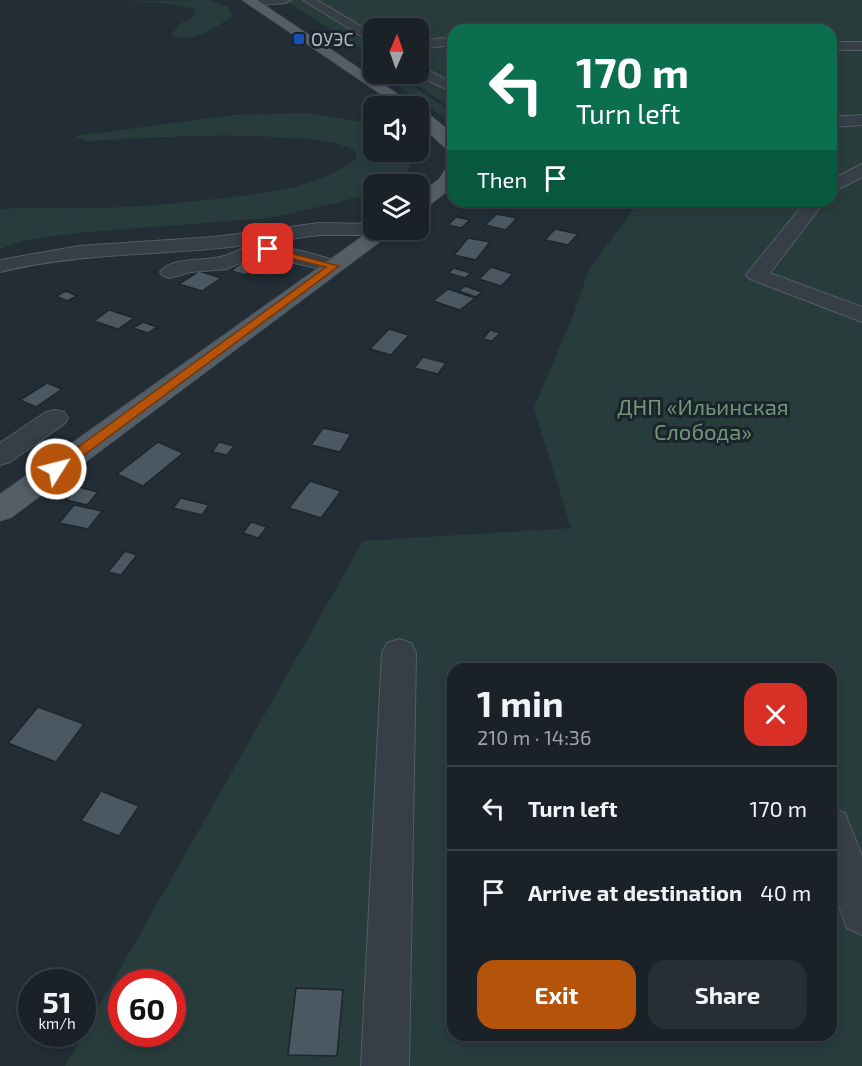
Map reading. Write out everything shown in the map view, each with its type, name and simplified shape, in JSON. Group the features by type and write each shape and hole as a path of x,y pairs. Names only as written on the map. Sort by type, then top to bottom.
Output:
{"main road":[{"path":"252,2 393,96"},
{"path":"429,123 447,139"},
{"path":"429,197 447,181"},
{"path":"0,510 370,240"}],"street":[{"path":"252,2 285,0"},
{"path":"309,0 363,32"},
{"path":"429,44 447,42"},
{"path":"837,46 862,46"},
{"path":"429,75 447,86"},
{"path":"837,122 862,120"},
{"path":"837,184 862,169"},
{"path":"811,207 757,275 862,315"},
{"path":"0,266 40,256 261,244 342,228 363,228"},
{"path":"261,244 334,266"},
{"path":"170,272 189,266 226,263 261,244"},
{"path":"0,456 55,418"},
{"path":"385,1066 399,653"},
{"path":"837,844 862,913"}],"green space":[{"path":"210,0 229,7 232,16 203,34 186,38 171,35 180,24 195,16 194,9 165,3 119,1"},
{"name":"ДНП «Ильинская Слобода»","path":"284,0 862,0 862,1066 65,1066 76,1047 96,1047 96,1011 108,990 108,1047 186,1047 186,969 120,969 363,541 571,528 534,408 574,313 589,269 636,207 837,207 837,24 447,24 447,105 415,84 429,84 429,18 363,18 363,50"},
{"path":"396,84 411,84 428,96 413,96"},
{"path":"429,97 447,109 447,120 429,107"},
{"path":"309,113 363,122 363,162 412,162 405,174 363,174 363,195 269,218 77,233 22,241 0,249 0,209 138,206 265,193 313,182 356,159 355,150 330,142 305,139 212,136 85,141 75,136 234,115"}],"building":[{"path":"497,214 517,218 506,230 485,225"},
{"path":"456,217 470,220 461,228 448,225"},
{"path":"555,229 578,234 568,245 545,240"},
{"path":"468,238 490,242 476,260 454,255"},
{"path":"244,261 259,265 246,275 231,271"},
{"path":"491,267 513,274 501,286 479,279"},
{"path":"454,268 471,273 465,278 448,273"},
{"path":"199,271 221,278 202,291 179,284"},
{"path":"465,286 482,292 476,297 459,291"},
{"path":"448,289 475,298 460,310 433,301"},
{"path":"66,291 77,296 67,301 56,296"},
{"path":"109,310 134,318 118,329 94,321"},
{"path":"143,322 157,327 148,333 133,328"},
{"path":"389,329 409,335 391,355 370,349"},
{"path":"490,330 500,333 492,341 483,339"},
{"path":"423,357 446,363 438,374 414,368"},
{"path":"47,383 62,389 36,407 20,400"},
{"path":"323,428 351,434 340,452 311,445"},
{"path":"158,442 183,453 143,486 117,474"},
{"path":"219,442 234,446 227,455 212,452"},
{"path":"310,481 341,491 321,518 289,508"},
{"path":"78,487 98,492 87,505 66,500"},
{"path":"181,498 209,505 202,515 173,508"},
{"path":"74,505 102,511 88,529 59,523"},
{"path":"251,522 267,527 258,538 243,533"},
{"path":"125,551 137,555 121,575 108,572"},
{"path":"38,707 84,724 56,762 8,743"},
{"path":"101,791 139,806 119,836 81,821"},
{"path":"296,988 343,990 337,1056 288,1055"}],"place":[{"name":"ОУЭС","path":"299,39"}],"route":[{"path":"56,469 334,266 268,249"}]}
